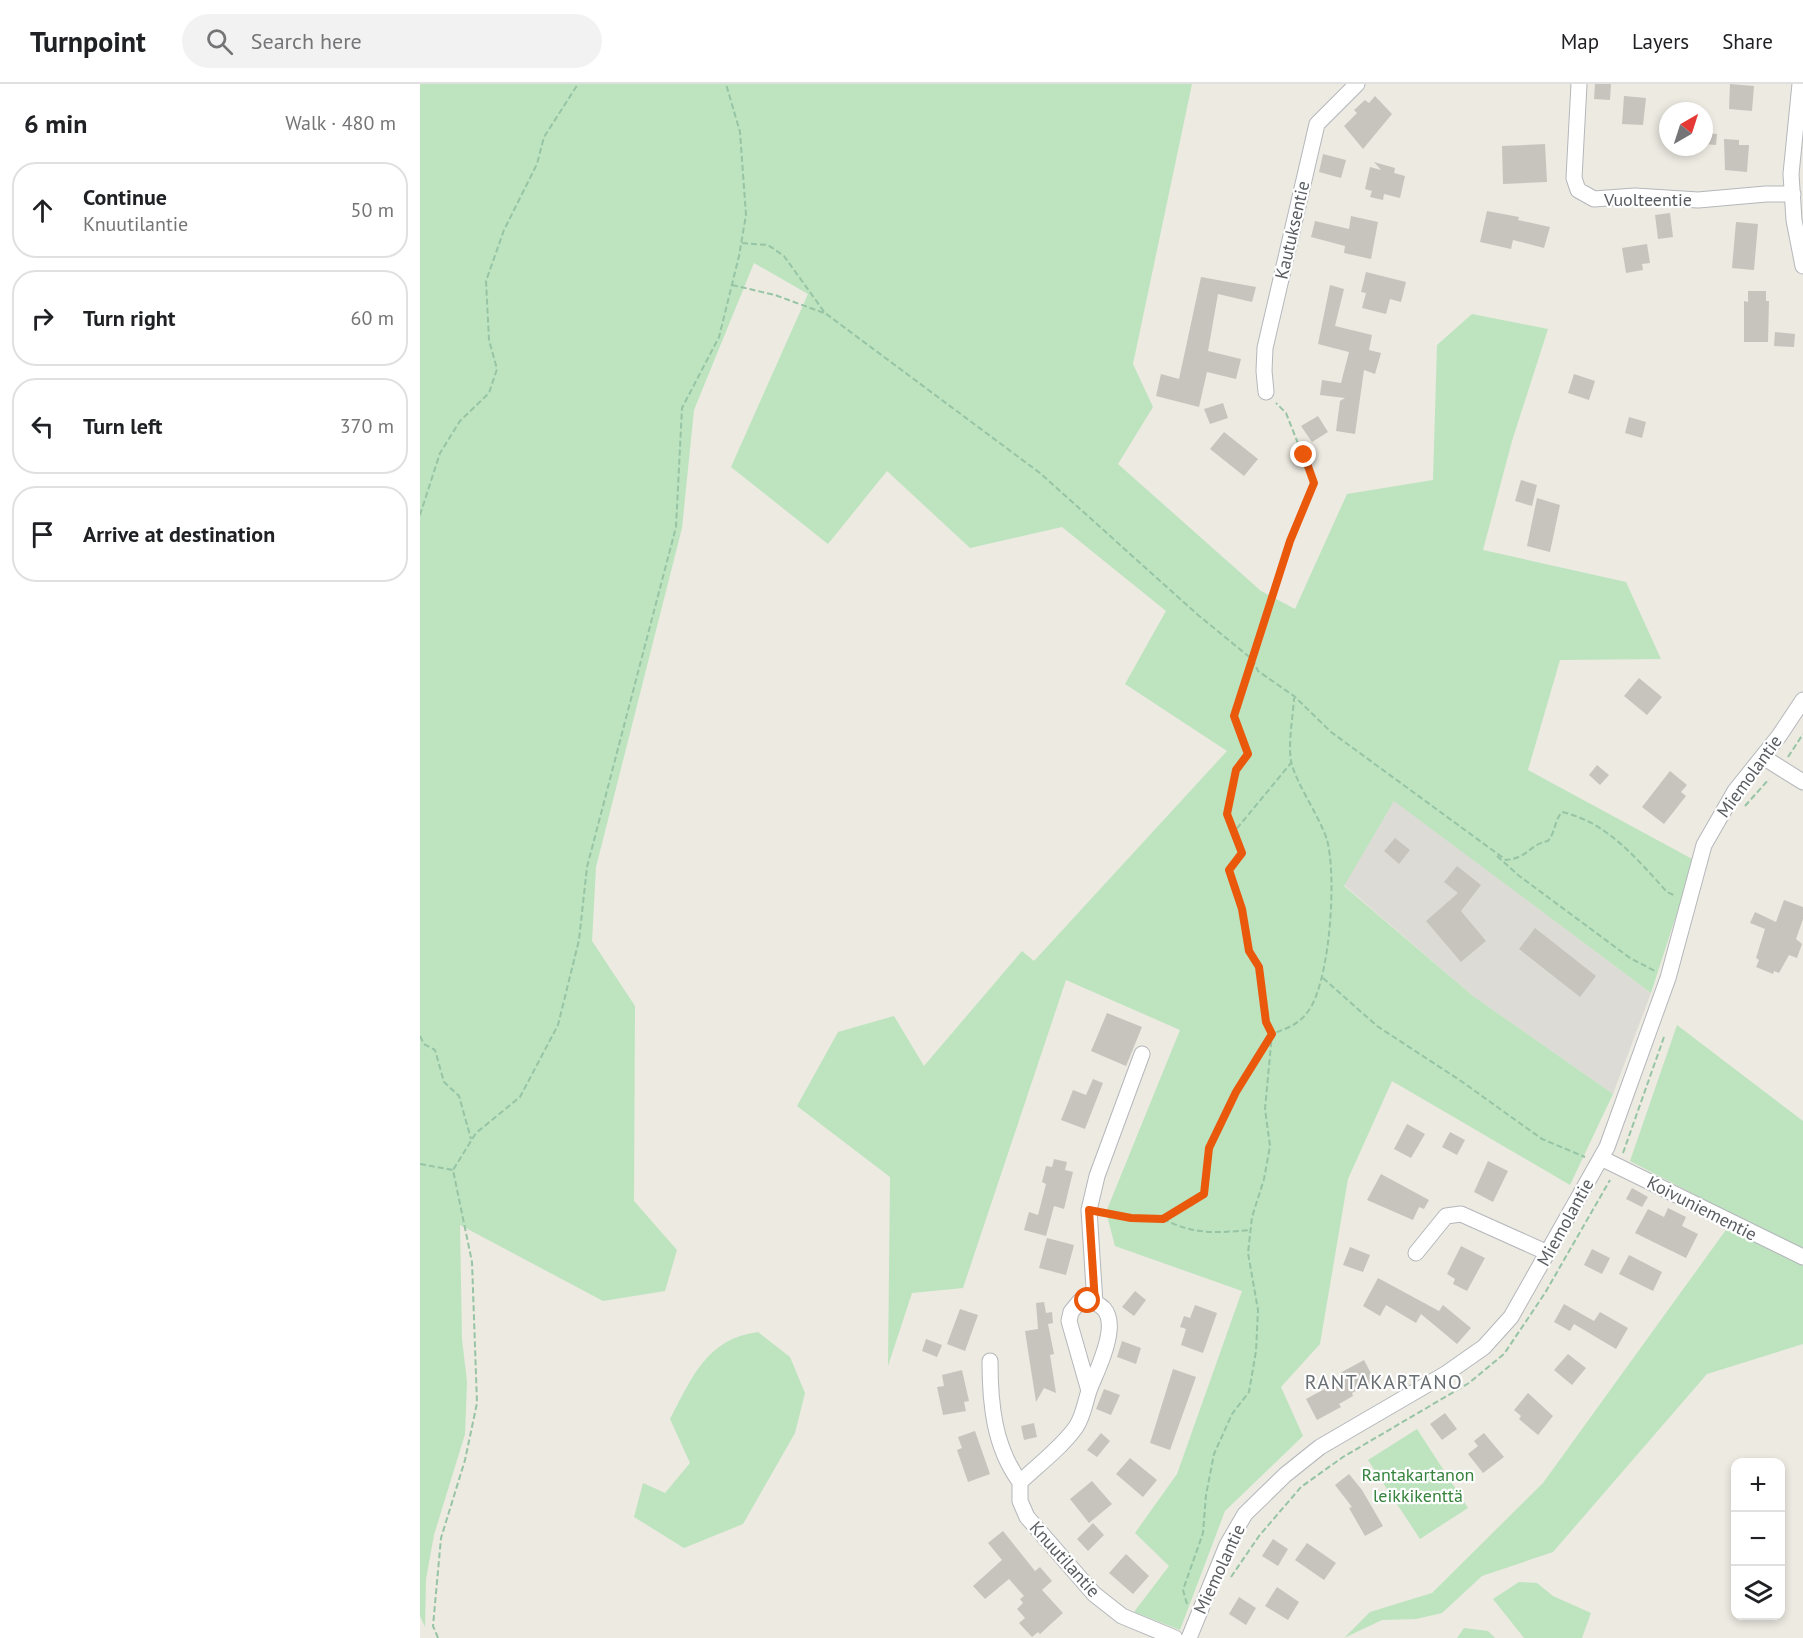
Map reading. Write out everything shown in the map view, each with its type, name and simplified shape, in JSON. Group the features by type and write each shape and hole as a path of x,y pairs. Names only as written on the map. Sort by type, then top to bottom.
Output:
{"street":[{"name":"Kautuksentie","path":"1266,392 1265,348 1317,124 1358,84"},
{"name":"Vuolteentie","path":"1579,84 1574,178 1575,186 1589,198 1635,196 1698,200 1792,194"},
{"path":"1800,84 1800,102 1792,152 1792,194 1803,266"},
{"name":"Miemolantie","path":"1189,1638 1227,1545 1245,1514 1285,1474 1320,1447 1447,1373 1484,1347 1511,1317 1600,1160 1668,978 1686,902 1704,845 1721,813 1803,700"},
{"path":"1763,757 1803,782"},
{"path":"1095,1303 1089,1210 1097,1176 1142,1054"},
{"name":"Koivuniementie","path":"1600,1160 1617,1165 1803,1257"},
{"path":"1416,1253 1446,1216 1461,1214 1548,1253"},
{"path":"990,1361 990,1401 996,1429 1007,1464 1020,1482 1076,1428 1084,1413 1089,1391 1106,1348 1111,1326 1107,1312 1095,1303 1080,1301 1071,1312 1069,1322 1089,1391"},
{"name":"Knuutilantie","path":"1020,1482 1020,1501 1027,1517 1094,1594 1122,1616 1175,1638"}],"path":[{"path":"420,515 440,453 460,421 489,393 497,369 489,340 486,281 504,230 537,164 544,137 578,84"},
{"path":"438,1638 433,1626 441,1538 465,1460 477,1403 472,1262 453,1170 476,1133 520,1097 558,1025 579,940 587,867 676,527 682,408 718,337 747,215 740,132 726,84"},
{"path":"742,243 768,245 784,256 825,313"},
{"path":"732,285 775,295 825,313 1040,473 1198,615 1253,660 1258,671 1294,696 1331,732 1506,860 1521,859 1539,843 1548,841 1555,833 1556,820 1562,812 1582,816 1624,845 1667,892 1686,902"},
{"path":"1195,1620 1183,1590 1203,1533 1206,1495 1214,1454 1232,1414 1249,1392 1256,1351 1258,1310 1248,1252 1250,1230 1270,1146 1265,1109 1272,1034 1266,1022 1259,967 1249,951 1242,909 1229,870 1242,853 1227,814 1236,770 1248,754 1234,716 1290,541 1314,483 1286,413 1266,392"},
{"path":"1163,1219 1204,1194 1209,1148 1236,1092 1272,1034 1296,1026 1310,1009 1323,978 1332,892 1328,841 1291,762 1294,696"},
{"path":"1744,807 1779,767 1803,734"},
{"path":"1234,832 1291,762"},
{"path":"1487,847 1518,875 1630,958 1668,978"},
{"path":"1323,978 1377,1026 1542,1139 1600,1160"},
{"path":"1228,1582 1259,1536 1302,1487 1343,1457 1469,1383 1504,1354 1545,1293 1627,1147 1666,1029"},
{"path":"420,1036 424,1044 435,1050 444,1082 459,1096 471,1141"},
{"path":"420,1164 453,1170"},
{"path":"1089,1210 1131,1218 1163,1219 1185,1230 1212,1233 1250,1230"}],"shaded area":[{"path":"1394,800 1651,993 1613,1094 1473,996 1344,885"}],"green space":[{"path":"420,84 1192,84 1133,364 1153,407 1118,464 1261,591 1295,609 1347,494 1433,480 1437,345 1472,314 1548,329 1512,441 1483,550 1626,582 1661,659 1560,660 1528,770 1694,860 1651,993 1394,801 1344,886 1473,996 1613,1094 1570,1185 1392,1081 1348,1179 1320,1344 1281,1387 1303,1436 1225,1511 1180,1630 1134,1612 1169,1566 1135,1533 1177,1474 1242,1291 1115,1246 1106,1212 1180,1030 1066,980 963,1288 912,1293 888,1366 890,1177 797,1106 838,1032 894,1016 924,1066 1022,951 1034,961 1227,751 1125,684 1166,611 1062,527 970,548 887,471 828,544 731,467 808,294 754,263 694,410 682,528 596,867 592,941 635,1006 634,1201 677,1250 665,1291 603,1301 460,1225 462,1339 467,1382 465,1434 434,1535 426,1579 425,1627 420,1616"},
{"path":"1677,1025 1803,1121 1803,1344 1707,1374 1553,1552 1482,1576 1442,1613 1416,1619 1382,1620 1344,1638 1370,1612 1432,1593 1543,1483 1736,1216 1630,1161"},
{"path":"758,1332 790,1357 805,1393 795,1433 743,1524 684,1548 634,1517 643,1483 665,1493 690,1463 670,1419 694,1375 713,1352 740,1336"},
{"name":"Rantakartanon leikkikenttä","path":"1417,1429 1468,1508 1420,1539 1368,1460"},
{"path":"1519,1582 1537,1583 1553,1596 1591,1613 1582,1638 1524,1638 1493,1599"},
{"path":"1464,1628 1488,1631 1495,1638 1457,1638"}],"building":[{"path":"1595,84 1611,84 1610,100 1594,99"},
{"path":"1730,84 1754,86 1752,111 1729,109"},
{"path":"1375,96 1392,114 1363,149 1344,126 1357,113 1354,110 1365,100 1369,103"},
{"path":"1624,96 1646,98 1643,125 1622,124"},
{"path":"1713,134 1717,134 1716,145 1713,145"},
{"path":"1724,139 1739,140 1739,145 1749,145 1747,172 1725,170"},
{"path":"1545,144 1547,182 1503,184 1502,146"},
{"path":"1323,154 1346,160 1341,178 1319,172"},
{"path":"1374,162 1395,168 1394,173 1405,176 1400,198 1384,194 1383,200 1370,197 1372,191 1365,189 1370,167 1381,170"},
{"path":"1487,211 1519,217 1518,220 1550,227 1544,248 1513,240 1511,249 1480,242"},
{"path":"1670,213 1673,237 1658,239 1655,215"},
{"path":"1351,216 1378,222 1371,259 1344,253 1345,246 1311,237 1315,221 1349,229"},
{"path":"1736,222 1758,224 1754,270 1732,268"},
{"path":"1647,244 1650,263 1642,264 1643,270 1626,273 1622,248"},
{"path":"1366,272 1406,282 1401,302 1390,299 1386,314 1362,308 1366,293 1361,292"},
{"path":"1201,277 1256,287 1252,302 1218,294 1208,351 1241,359 1236,379 1207,372 1199,407 1156,396 1161,374 1179,379"},
{"path":"1330,285 1344,289 1335,326 1372,335 1369,350 1381,353 1375,374 1364,370 1355,434 1336,431 1340,401 1345,398 1320,395 1322,380 1341,383 1349,352 1318,344"},
{"path":"1748,291 1766,291 1766,301 1769,301 1768,342 1744,342 1744,301 1748,302"},
{"path":"1775,332 1795,334 1794,347 1774,346"},
{"path":"1574,374 1595,381 1589,400 1568,393"},
{"path":"1223,403 1228,418 1210,424 1204,409"},
{"path":"1318,416 1328,432 1312,442 1301,426"},
{"path":"1629,417 1646,422 1642,438 1625,433"},
{"path":"1224,432 1258,459 1244,476 1210,449"},
{"path":"1521,480 1537,485 1532,506 1515,501"},
{"path":"1537,498 1560,505 1550,552 1527,546"},
{"path":"1639,678 1662,697 1647,715 1624,696"},
{"path":"1597,765 1609,775 1600,785 1589,775"},
{"path":"1670,771 1687,785 1681,792 1686,796 1664,824 1642,807"},
{"path":"1395,838 1410,850 1399,864 1384,851"},
{"path":"1457,866 1481,885 1461,911 1486,941 1461,962 1426,921 1458,893 1444,882"},
{"path":"1784,900 1803,907 1803,919 1796,939 1802,944 1797,958 1789,955 1779,973 1774,971 1773,974 1756,967 1759,960 1756,958 1765,929 1750,923 1755,912 1776,922"},
{"path":"1535,928 1596,976 1580,997 1519,949"},
{"path":"1107,1013 1142,1027 1126,1066 1091,1051"},
{"path":"1093,1079 1103,1083 1085,1129 1061,1120 1073,1090 1086,1095"},
{"path":"1407,1124 1425,1134 1411,1158 1394,1149"},
{"path":"1450,1132 1465,1140 1457,1155 1442,1147"},
{"path":"1054,1159 1067,1162 1065,1170 1073,1172 1064,1209 1054,1206 1046,1236 1024,1230 1029,1212 1038,1215 1046,1184 1042,1182 1046,1166 1052,1167"},
{"path":"1488,1161 1508,1171 1493,1202 1474,1192"},
{"path":"1381,1174 1429,1200 1424,1209 1419,1207 1413,1220 1367,1200"},
{"path":"1632,1188 1648,1197 1642,1207 1626,1199"},
{"path":"1668,1208 1686,1217 1682,1226 1698,1234 1686,1258 1635,1233 1648,1209 1664,1217"},
{"path":"1047,1238 1074,1245 1066,1275 1039,1268"},
{"path":"1461,1246 1485,1258 1467,1291 1453,1284 1455,1279 1447,1274"},
{"path":"1350,1247 1370,1255 1363,1272 1343,1265"},
{"path":"1592,1249 1610,1258 1602,1274 1584,1265"},
{"path":"1629,1255 1662,1272 1653,1291 1619,1274"},
{"path":"1378,1278 1439,1311 1443,1305 1471,1328 1457,1344 1421,1314 1416,1323 1386,1305 1380,1316 1363,1306"},
{"path":"1135,1291 1146,1300 1134,1316 1122,1307"},
{"path":"1044,1302 1046,1313 1052,1312 1053,1323 1048,1324 1054,1354 1050,1355 1056,1393 1044,1388 1036,1402 1025,1331 1038,1329 1036,1303"},
{"path":"1564,1304 1594,1321 1600,1312 1628,1328 1616,1349 1574,1324 1570,1331 1554,1322"},
{"path":"1195,1305 1217,1313 1203,1353 1181,1345 1186,1329 1180,1327 1184,1316 1190,1318"},
{"path":"960,1309 978,1315 965,1351 947,1344"},
{"path":"926,1339 942,1345 937,1357 922,1351"},
{"path":"1122,1341 1141,1348 1136,1364 1117,1357"},
{"path":"1568,1354 1586,1368 1572,1385 1554,1370"},
{"path":"1364,1360 1375,1381 1352,1393 1353,1396 1339,1404 1341,1407 1317,1420 1306,1399 1343,1379 1340,1373"},
{"path":"1173,1369 1196,1377 1170,1450 1150,1443"},
{"path":"962,1370 969,1401 964,1402 966,1411 943,1415 937,1387 944,1386 942,1375"},
{"path":"1104,1389 1120,1395 1111,1415 1096,1409"},
{"path":"1528,1393 1553,1416 1538,1435 1519,1419 1521,1416 1514,1410"},
{"path":"1445,1413 1457,1429 1442,1440 1430,1424"},
{"path":"1034,1423 1037,1437 1024,1440 1021,1426"},
{"path":"975,1431 990,1474 968,1482 957,1450 962,1448 958,1437"},
{"path":"1101,1433 1110,1441 1097,1457 1087,1450"},
{"path":"1484,1433 1504,1457 1483,1473 1468,1454 1478,1446 1474,1441"},
{"path":"1130,1458 1157,1480 1143,1497 1116,1474"},
{"path":"1349,1474 1362,1490 1383,1526 1365,1536 1349,1508 1352,1507 1335,1485"},
{"path":"1092,1481 1112,1504 1089,1523 1070,1499"},
{"path":"1093,1523 1104,1535 1088,1551 1077,1539"},
{"path":"1003,1531 1035,1571 1040,1567 1052,1581 1042,1590 1063,1613 1040,1634 1038,1632 1032,1637 1019,1623 1025,1618 1017,1609 1023,1603 1020,1599 1024,1596 1009,1579 985,1599 973,1586 1002,1560 988,1543"},
{"path":"1273,1539 1288,1549 1278,1566 1262,1556"},
{"path":"1307,1543 1336,1563 1324,1580 1295,1560"},
{"path":"1126,1554 1149,1576 1133,1594 1109,1573"},
{"path":"1277,1587 1299,1602 1288,1620 1265,1606"},
{"path":"1239,1597 1256,1608 1246,1625 1229,1614"}],"district":[{"name":"RANTAKARTANO","path":"1384,1382"}],"route":[{"path":"1088,1301 1095,1303 1089,1210 1131,1218 1163,1219 1204,1194 1209,1148 1236,1092 1272,1034 1266,1022 1259,967 1249,951 1242,909 1229,870 1242,853 1227,814 1236,770 1248,754 1234,716 1241,687 1264,628 1290,541 1314,483 1304,455"}]}
